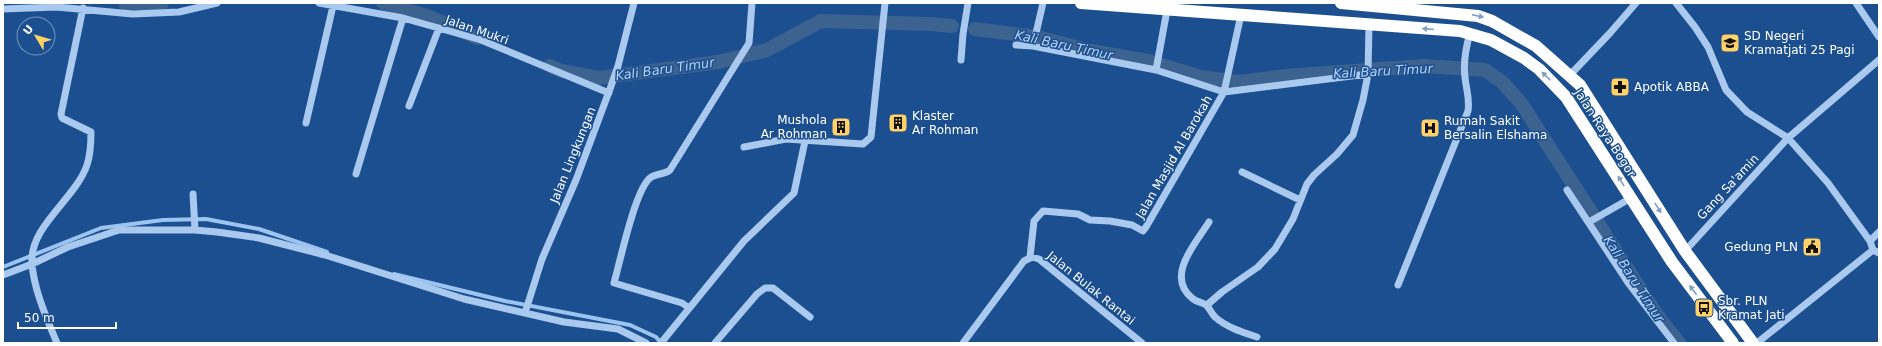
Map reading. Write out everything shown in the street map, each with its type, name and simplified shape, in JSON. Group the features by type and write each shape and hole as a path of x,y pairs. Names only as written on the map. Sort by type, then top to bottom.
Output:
{"highway":[{"name":"Jalan Raya Bogor","path":"1081,3 1241,16 1369,24 1470,33 1491,40 1514,52 1539,69 1555,84 1578,112 1672,262 1733,343"},
{"name":"Jalan Raya Bogor","path":"1341,3 1478,16 1518,34 1536,46 1570,75 1591,100 1685,251 1753,343"}],"street":[{"path":"3,9 56,5 133,14 179,12 217,3"},
{"name":"Jalan Mukri","path":"319,3 403,18 481,40 609,91"},
{"name":"Jalan Lingkungan","path":"526,308 542,259 576,180 609,91 616,71 634,3"},
{"path":"689,308 682,303 614,283 639,197 652,176 667,173 670,170 749,43 752,3"},
{"path":"744,146 786,139 863,144 870,137 885,3"},
{"path":"961,60 962,34 968,3"},
{"path":"1033,46 1043,3"},
{"path":"1570,75 1636,3"},
{"path":"1676,3 1695,27 1708,47 1723,85 1732,98 1746,112 1788,138 1828,183 1876,251 1757,343"},
{"path":"1856,3 1879,37"},
{"path":"306,123 333,6"},
{"path":"57,343 40,303 32,262 33,248 44,227 82,175 87,165 91,132 62,118 61,114 83,8"},
{"path":"1157,66 1167,10"},
{"name":"Jalan Masjid Al Barokah","path":"1028,259 1034,221 1043,211 1078,214 1090,220 1110,221 1132,225 1143,231 1225,89 1241,16"},
{"path":"356,174 403,18"},
{"path":"1207,305 1268,257 1275,249 1293,219 1300,200 1314,175 1337,154 1353,135 1363,100 1368,73 1369,24"},
{"path":"409,106 439,28"},
{"path":"1398,285 1468,111 1469,96 1464,75 1465,51 1470,33"},
{"path":"1016,45 1033,46 1157,66 1225,89 1368,73"},
{"name":"Gang Sa'amin","path":"1685,251 1788,138 1879,60"},
{"path":"661,343 756,228 794,193 804,141"},
{"path":"1242,172 1300,200"},
{"path":"1567,190 1595,220 1629,284 1674,343"},
{"path":"193,194 195,228"},
{"path":"1595,220 1631,198"},
{"path":"1209,222 1186,257 1181,270 1184,288 1193,299 1207,305 1214,316 1222,322 1257,337"},
{"path":"3,275 68,247 119,230 195,228 259,238 325,256 464,299 526,308 564,322 618,329 646,343"},
{"path":"1870,241 1879,232"},
{"path":"963,343 1028,259"},
{"name":"Jalan Bulak Rantai","path":"1028,259 1039,259 1142,343"},
{"path":"715,343 757,294 765,288 773,288 810,317"}],"waterway":[{"name":"Kali Baru Timur","path":"125,3 162,3"},
{"name":"Kali Baru Timur","path":"383,3 427,16 478,38"},
{"name":"Kali Baru Timur","path":"550,66 561,71 599,78 718,62 767,50 821,21 952,26"},
{"name":"Kali Baru Timur","path":"975,29 1037,37 1091,51 1148,61 1201,77 1239,82 1285,76 1423,66 1485,70 1502,82 1521,103 1657,315 1679,343"},
{"path":"3,267 101,228 163,220 206,219 259,229 327,252"},
{"path":"394,274 505,301 630,325 656,337 661,343"}],"place":[{"name":"SD Negeri Kramatjati 25 Pagi","path":"1730,43"},
{"name":"Apotik ABBA","path":"1620,87"},
{"name":"Klaster Ar Rohman","path":"898,123"},
{"name":"Mushola Ar Rohman","path":"841,127"},
{"name":"Rumah Sakit Bersalin Elshama","path":"1430,128"},
{"name":"Gedung PLN","path":"1812,247"},
{"name":"Sbr. PLN Kramat Jati","path":"1704,308"}]}
